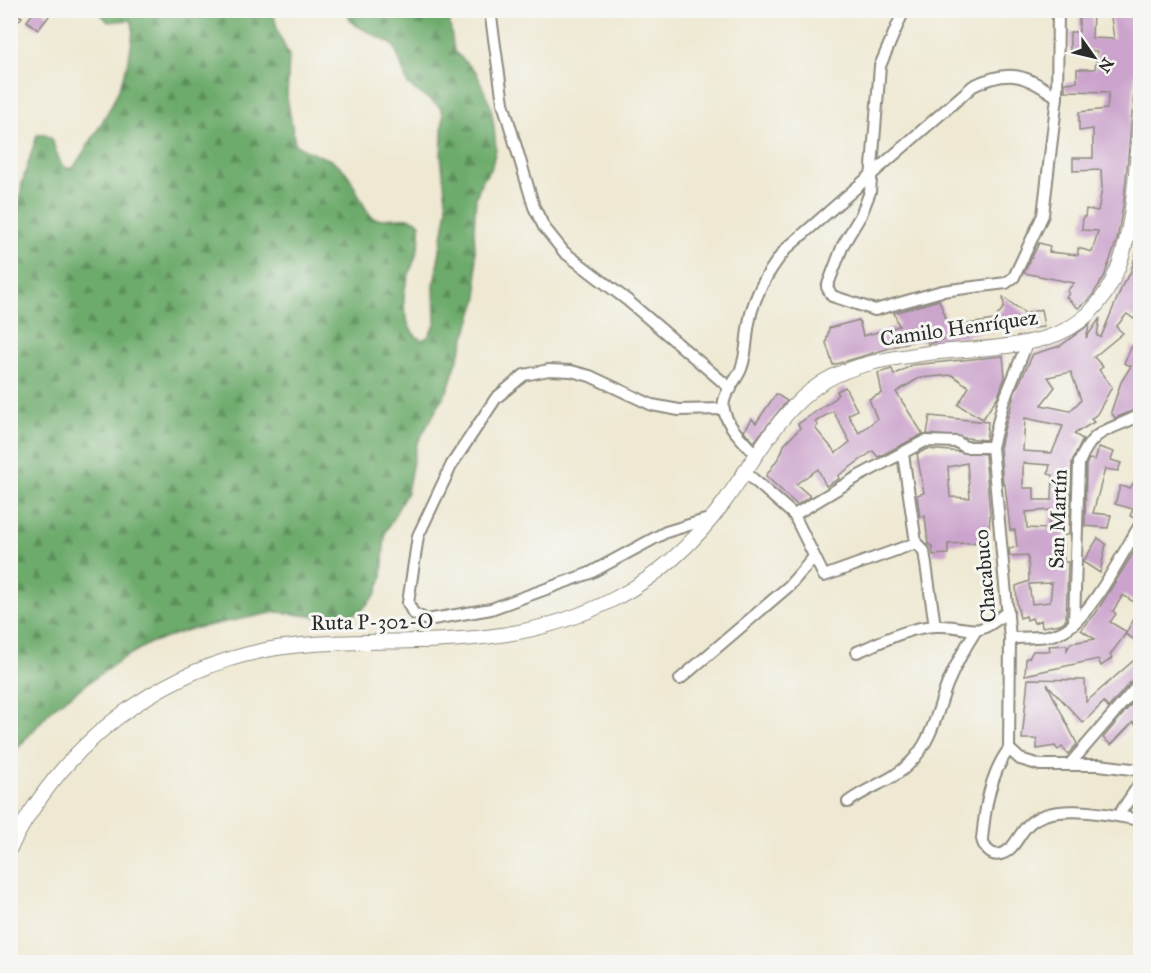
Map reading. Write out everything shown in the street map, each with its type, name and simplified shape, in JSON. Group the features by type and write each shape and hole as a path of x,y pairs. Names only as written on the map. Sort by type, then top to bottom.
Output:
{"street":[{"path":"490,10 503,103 534,207 544,227 564,252 627,300 731,389"},
{"path":"904,10 880,66 873,172 867,204 843,245 827,287 830,294 864,309 875,310 942,291 1006,283 1017,274 1043,215 1057,97 1058,10"},
{"path":"916,543 828,576 821,574 794,515 750,464 728,422 723,409 724,397 731,389 744,359 755,299 767,274 799,237 957,98 981,82 1006,75 1022,76 1057,97"},
{"name":"Camilo Henríquez","path":"750,464 803,398 824,381 881,359 1028,341 1053,335 1076,324 1096,306 1113,282 1128,235 1140,132"},
{"name":"Chacabuco","path":"1010,749 1010,638 992,447 1003,403 1028,341"},
{"path":"712,518 666,532 580,577 491,609 427,620 413,613 408,603 418,536 452,464 496,398 524,375 549,370 571,370 663,408 723,409"},
{"name":"San Martín","path":"1074,623 1079,463 1086,446 1099,432 1140,415"},
{"path":"794,515 859,476 925,441 957,442 966,447 992,447"},
{"path":"903,454 916,543 924,551 935,626"},
{"name":"Ruta P-302-O","path":"10,848 45,791 93,736 148,695 187,674 228,658 279,647 341,642 477,640 518,634 558,623 598,608 637,586 669,563 712,518 750,464"},
{"path":"1010,638 1052,635 1064,631 1074,623 1103,586 1140,525"},
{"path":"680,679 781,593 814,557"},
{"path":"857,652 906,633 935,626 975,632 991,625 1008,611"},
{"path":"848,802 870,787 901,771 918,755 930,735 955,667 975,632"},
{"path":"1069,765 1140,682"},
{"path":"1140,770 1029,763 1013,755 1010,749 999,764 991,784 982,839 984,847 991,853 1000,855 1007,851 1026,826 1049,813 1063,811 1140,820"},
{"path":"1118,816 1140,783"}],"green space":[{"path":"98,11 273,11 278,32 289,56 287,97 295,144 339,165 352,181 364,207 373,218 408,218 420,223 418,249 406,283 404,308 409,326 422,340 428,337 435,325 434,285 447,208 441,156 443,114 440,107 408,85 395,48 390,43 355,25 350,20 348,11 448,11 454,51 476,72 491,107 496,149 491,170 483,179 476,197 474,230 478,298 448,389 416,446 407,492 385,533 382,577 376,594 361,611 354,614 328,618 277,612 191,629 150,643 122,659 53,708 11,756 11,208 18,213 22,183 37,135 43,134 51,138 61,164 66,168 73,168 104,119 121,84 131,47 133,27 131,20 108,22"}],"building":[{"path":"10,10 22,17 10,31"},
{"path":"35,10 42,10 49,16 38,30 27,21"},
{"path":"1110,10 1139,10 1138,50 1124,200 1117,240 1104,277 1090,299 1078,308 1066,297 1069,294 1067,291 1074,283 1024,273 1039,243 1050,246 1049,252 1078,255 1078,248 1092,252 1098,231 1082,230 1083,217 1085,217 1086,209 1098,211 1102,189 1101,170 1073,171 1073,158 1093,158 1093,129 1079,131 1079,112 1107,109 1109,92 1065,91 1065,83 1077,82 1077,69 1095,69 1097,51 1070,51 1070,32 1079,32 1079,13 1093,13 1092,38 1114,39"},
{"path":"1140,211 1140,242 1135,241"},
{"path":"1138,247 1140,248 1140,312 1134,319 1127,314 1116,327 1123,333 1094,357 1103,367 1099,370 1112,387 1097,414 1091,419 1094,422 1074,434 1083,439 1072,462 1069,534 1063,536 1064,562 1068,562 1066,620 1060,624 1042,627 1041,620 1034,623 1032,618 1027,620 1026,616 1020,618 1017,604 1016,586 1029,581 1028,555 1010,556 1009,549 1017,547 1015,530 1010,530 1005,484 1003,484 1000,448 1004,430 1015,392 1033,354 1060,346 1090,324 1086,338 1100,318 1097,336 1101,337 1124,282 1130,274","holes":["1071,372 1081,400 1070,411 1041,405 1055,387 1048,377","1025,418 1063,426 1052,453 1023,451","1023,463 1050,465 1048,474 1053,475 1052,500 1034,500 1034,488 1023,488","1051,510 1048,529 1027,528 1026,512","1052,583 1050,602 1032,604 1029,584"]},
{"path":"1003,297 1026,314 1041,309 1044,327 967,334 968,337 953,337 928,344 927,340 921,341 920,339 833,365 826,343 829,328 859,320 863,336 899,326 894,313 939,300 949,327 994,320 1004,307"},
{"path":"1132,346 1140,350 1140,408 1115,418 1111,412 1121,382 1131,366 1124,363"},
{"path":"1003,356 1005,377 998,396 983,419 958,405 969,387 952,375 919,378 896,392 923,434 878,457 873,451 838,476 839,479 826,486 818,469 796,484 810,496 797,505 766,476 781,454 784,445 800,428 798,424 834,399 838,394 837,391 845,387 857,410 848,415 859,433 877,419 869,399 882,393 878,373 892,369 894,375 912,365","holes":["833,411 850,442 836,453 815,428 818,425 815,422"]},
{"path":"776,394 787,401 754,442 744,431 752,419 756,423"},
{"path":"930,416 988,422 986,440 927,434"},
{"path":"1099,447 1114,452 1111,460 1121,463 1118,471 1105,469 1093,513 1111,515 1108,528 1085,526 1086,465 1089,459 1095,460"},
{"path":"927,449 985,454 990,514 989,532 983,534 984,542 948,544 948,554 933,555 932,546 928,544 925,516 920,517 917,495 924,493 917,454","holes":["967,463 970,498 950,497 948,467"]},
{"path":"1140,473 1140,518 1136,519 1130,516 1133,509 1115,504 1120,486 1130,488"},
{"path":"1098,538 1106,544 1100,573 1083,562"},
{"path":"1140,542 1140,606 1123,595 1113,611 1116,614 1110,622 1127,632 1110,655 1112,658 1101,666 1098,659 1025,675 1026,658 1029,658 1033,651 1050,651 1049,646 1067,645 1067,650 1071,643 1095,639 1081,630 1096,613"},
{"path":"1140,609 1140,643 1125,634"},
{"path":"1140,655 1140,676 1134,678 1108,708 1104,702 1083,723 1047,684 1077,744 1068,754 1062,747 1058,750 1055,746 1037,749 1037,739 1022,739 1028,679 1085,680 1086,702"},
{"path":"1140,694 1140,729 1133,722 1111,745 1103,738"}]}
